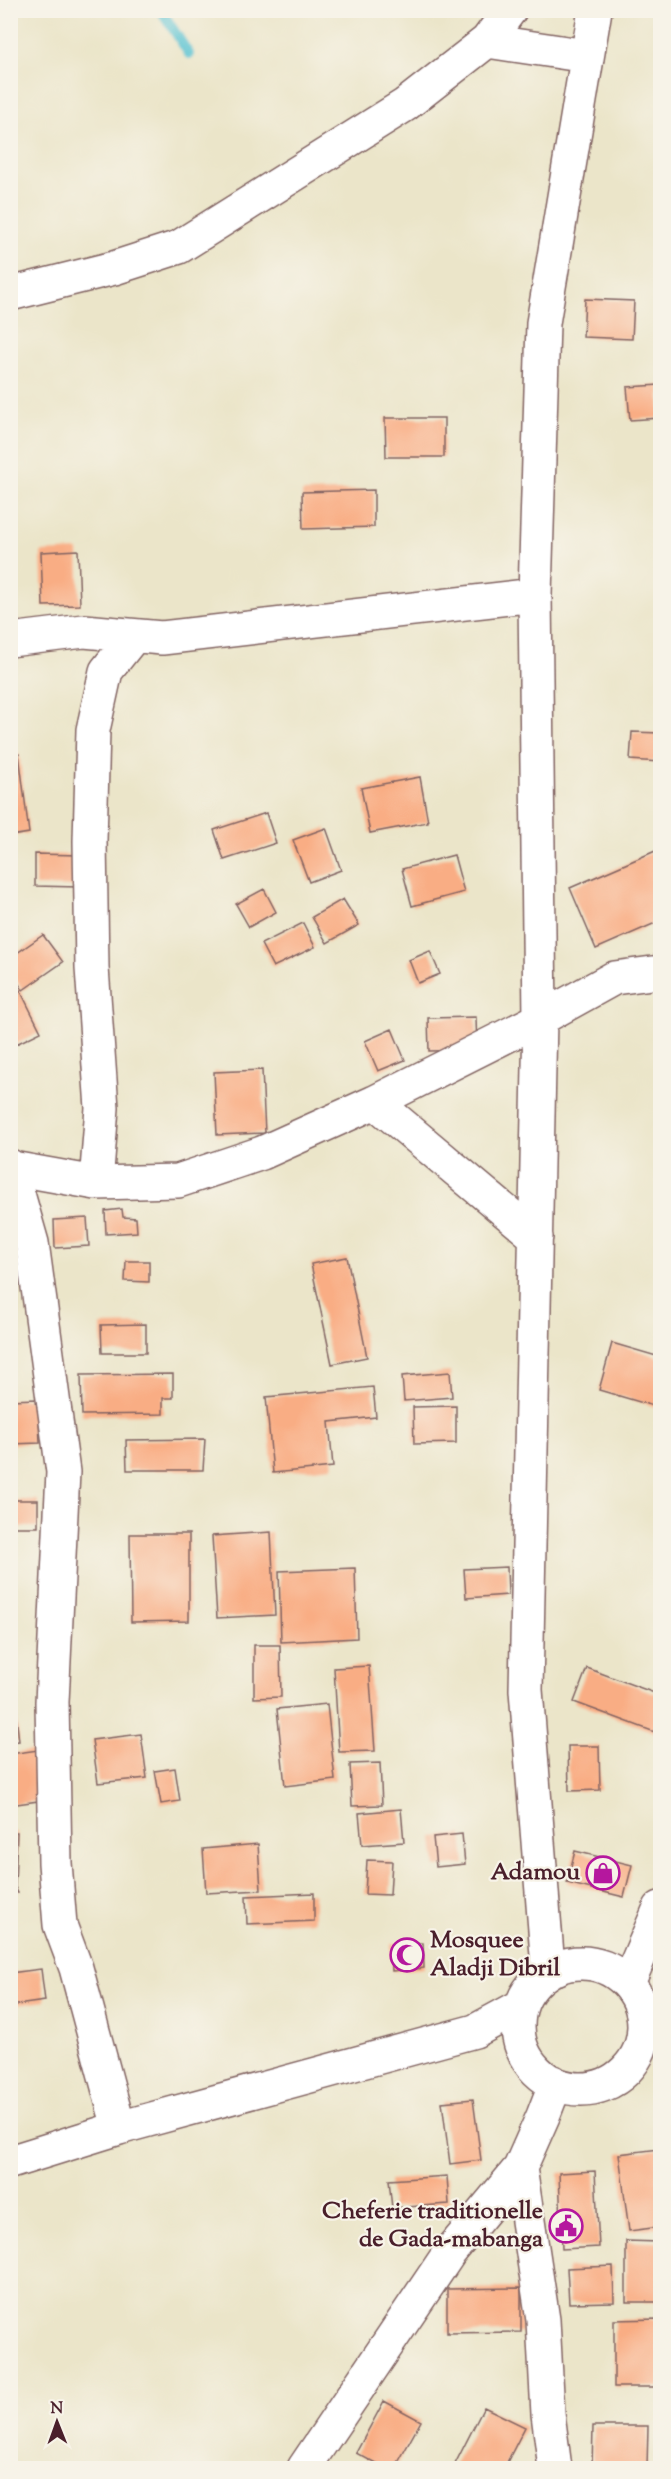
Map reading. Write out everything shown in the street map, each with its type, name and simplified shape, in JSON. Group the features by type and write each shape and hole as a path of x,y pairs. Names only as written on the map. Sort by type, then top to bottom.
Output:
{"street":[{"path":"10,294 114,268 179,248 405,105 487,41 510,10"},
{"path":"558,1968 547,1955 526,1690 540,1019 535,595 543,323 595,10"},
{"path":"487,41 587,56"},
{"path":"10,640 84,631 162,638 535,595"},
{"path":"96,1184 102,1108 92,968 90,841 93,730 106,671 134,636"},
{"path":"119,2128 76,1968 60,1924 55,1863 52,1702 63,1472 32,1244 11,1167 96,1184 178,1181 262,1153 375,1102 540,1019 614,978 660,972"},
{"path":"375,1102 536,1237"},
{"path":"625,1981 633,1974 660,1908"},
{"path":"575,1964 593,1965 610,1970 625,1981 652,2010 641,2047 633,2063 621,2076 605,2085 588,2089 570,2088 553,2082 538,2072 523,2049 518,2023 521,2006 529,1990 542,1977 558,1968 575,1964"},
{"path":"10,2162 119,2128 475,2031 521,2006"},
{"path":"304,2469 450,2252 520,2168 543,2116 553,2082"},
{"path":"520,2168 543,2320 548,2414 555,2469"}],"building":[{"path":"585,299 634,301 632,339 583,337"},
{"path":"660,385 660,418 630,420 627,387"},
{"path":"385,418 444,418 444,457 386,457"},
{"path":"374,490 374,527 303,529 302,492"},
{"path":"78,550 80,605 43,606 41,552"},
{"path":"632,732 660,733 660,762 630,760"},
{"path":"19,754 29,833 10,836 10,755"},
{"path":"420,777 428,822 370,833 361,788"},
{"path":"266,813 276,843 224,860 214,830"},
{"path":"326,828 341,870 309,882 293,840"},
{"path":"660,849 660,921 596,949 570,888"},
{"path":"35,854 79,855 79,887 35,886"},
{"path":"454,855 464,892 412,906 402,869"},
{"path":"264,889 276,912 249,927 236,904"},
{"path":"343,899 359,925 327,943 312,917"},
{"path":"303,923 315,947 273,967 261,944"},
{"path":"43,935 63,962 23,990 10,972 10,958"},
{"path":"430,951 440,974 418,983 409,960"},
{"path":"19,988 41,1032 10,1047 10,992"},
{"path":"476,1017 477,1050 429,1051 428,1018"},
{"path":"392,1029 405,1060 378,1071 365,1041"},
{"path":"262,1070 265,1133 217,1135 214,1072"},
{"path":"122,1209 123,1217 136,1218 137,1232 106,1234 105,1211"},
{"path":"87,1218 89,1246 55,1248 54,1220"},
{"path":"347,1257 367,1357 332,1364 311,1264"},
{"path":"126,1261 149,1261 149,1282 125,1281"},
{"path":"146,1324 146,1353 102,1353 101,1325"},
{"path":"612,1343 660,1357 660,1408 599,1390"},
{"path":"450,1372 452,1397 404,1401 402,1376"},
{"path":"173,1374 173,1398 163,1398 163,1414 82,1415 81,1375"},
{"path":"373,1387 376,1417 329,1422 333,1467 273,1473 266,1397"},
{"path":"38,1399 40,1443 10,1444 10,1400"},
{"path":"456,1406 456,1443 414,1444 413,1407"},
{"path":"205,1439 203,1470 127,1470 126,1440"},
{"path":"10,1500 38,1500 38,1527 10,1527"},
{"path":"271,1532 275,1615 217,1618 212,1536"},
{"path":"10,1534 13,1534 15,1595 10,1595"},
{"path":"130,1534 189,1534 189,1621 131,1622"},
{"path":"507,1567 508,1595 466,1598 464,1569"},
{"path":"355,1568 357,1638 281,1642 279,1571"},
{"path":"254,1645 280,1645 281,1697 254,1698"},
{"path":"369,1666 375,1751 339,1752 334,1668"},
{"path":"587,1668 660,1695 660,1734 574,1702"},
{"path":"327,1704 335,1780 285,1786 277,1709"},
{"path":"10,1707 15,1707 19,1741 10,1742"},
{"path":"141,1734 147,1778 98,1783 92,1740"},
{"path":"568,1746 599,1746 600,1790 569,1791"},
{"path":"38,1750 45,1800 10,1805 10,1754"},
{"path":"380,1763 382,1805 352,1806 350,1764"},
{"path":"175,1768 180,1801 161,1804 155,1771"},
{"path":"401,1809 404,1842 362,1845 359,1813"},
{"path":"10,1832 17,1832 15,1887 18,1893 10,1893"},
{"path":"462,1834 465,1864 436,1867 433,1837"},
{"path":"258,1844 261,1890 206,1893 203,1849"},
{"path":"575,1851 632,1865 624,1897 567,1883"},
{"path":"367,1860 392,1861 390,1895 365,1894"},
{"path":"314,1893 314,1921 247,1924 246,1896"},
{"path":"423,1943 424,1968 392,1971 391,1944"},
{"path":"41,1969 45,2001 10,2006 10,1973"},
{"path":"473,2099 481,2160 450,2164 442,2102"},
{"path":"659,2149 660,2227 629,2231 619,2154"},
{"path":"595,2171 599,2247 562,2249 559,2173"},
{"path":"447,2176 449,2204 392,2208 389,2180"},
{"path":"626,2241 660,2242 660,2302 626,2302"},
{"path":"613,2266 614,2302 569,2303 567,2268"},
{"path":"521,2288 521,2332 447,2333 447,2289"},
{"path":"660,2319 660,2387 614,2387 614,2320"},
{"path":"384,2401 421,2421 395,2468 384,2468 356,2453"},
{"path":"484,2407 525,2427 504,2468 453,2468"},
{"path":"593,2426 648,2426 647,2468 592,2468"}],"waterway":[{"path":"161,10 189,54"}],"place":[{"name":"Adamou","path":"603,1873"},
{"name":"Mosquee Aladji Dibril","path":"407,1955"},
{"name":"Cheferie traditionelle de Gada-mabanga","path":"566,2226"}]}
